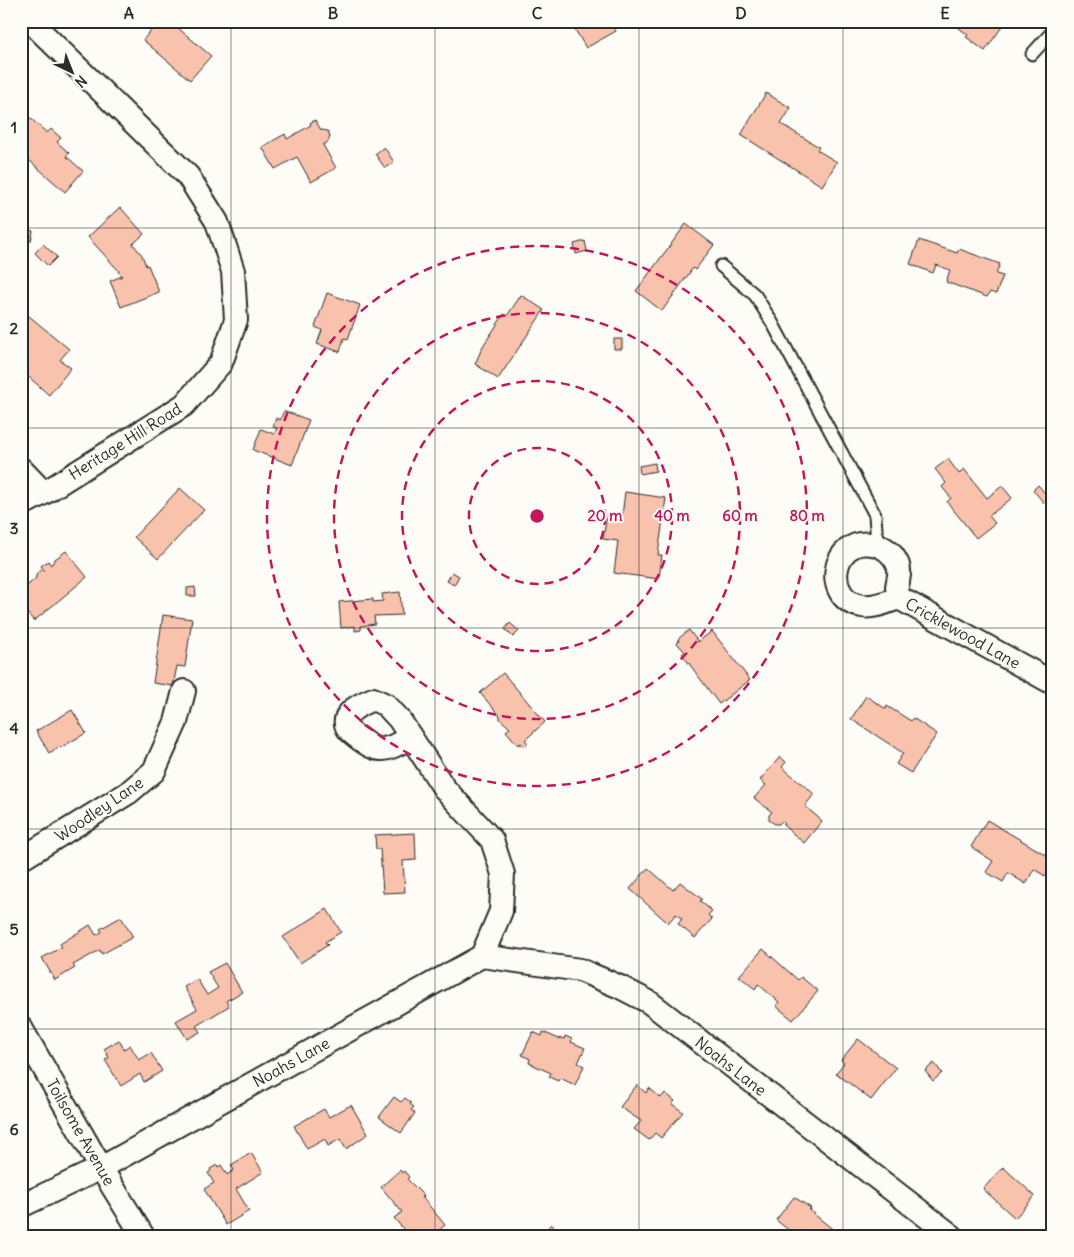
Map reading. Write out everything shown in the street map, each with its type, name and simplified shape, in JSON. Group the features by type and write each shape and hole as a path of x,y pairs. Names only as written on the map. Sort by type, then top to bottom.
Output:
{"street":[{"name":"Heritage Hill Road","path":"21,506 184,405 221,363 236,320 233,271 217,222 188,176 30,21"},
{"path":"21,469 44,493"},
{"name":"Cricklewood Lane","path":"899,598 897,587 900,577 898,566 894,557 887,549 877,544 867,543 848,549 842,556 837,566 837,586 850,602 861,606 872,606 899,598 1053,683"},
{"name":"Woodley Lane","path":"21,859 128,793 154,771 176,722 184,691"},
{"path":"411,737 444,788 492,840 495,848 503,874 501,911 482,956"},
{"name":"Noahs Lane","path":"21,1206 101,1168 482,956 580,970 620,986 648,1002 952,1236"},
{"name":"Toilsome Avenue","path":"21,1028 101,1168 143,1236"}],"lane":[{"path":"1032,54 1053,31"},
{"path":"721,266 755,295 775,327 875,515 877,544"}],"building":[{"path":"159,21 170,21 211,56 190,80 143,40"},
{"path":"570,21 610,21 616,31 586,48"},
{"path":"950,21 1006,21 985,51 966,37 968,35"},
{"path":"766,93 791,108 781,124 819,147 817,150 837,162 822,186 741,135"},
{"path":"29,117 47,133 51,129 61,138 57,142 69,153 66,156 83,171 65,192 21,153 21,126"},
{"path":"315,120 321,130 328,131 330,137 328,142 323,145 336,168 311,182 297,157 275,169 262,147 285,134 287,139 311,125 310,123"},
{"path":"384,147 394,162 385,168 375,154"},
{"path":"120,207 144,234 133,244 142,255 146,266 148,265 159,292 121,307 110,281 122,276 88,237"},
{"path":"686,224 714,245 695,270 693,268 662,311 636,291"},
{"path":"23,228 33,231 31,241 22,239"},
{"path":"919,240 957,253 959,249 1000,264 996,274 1003,276 996,294 990,292 987,297 946,282 950,270 936,265 933,273 910,264"},
{"path":"585,241 587,251 576,254 574,244"},
{"path":"43,244 57,257 48,266 35,253"},
{"path":"327,293 360,305 348,339 344,338 340,352 317,344 322,330 315,327"},
{"path":"521,295 544,310 498,379 475,364 483,346 504,314 507,316"},
{"path":"23,311 69,349 60,360 71,368 49,395 21,370 21,364 28,355 21,350 21,313"},
{"path":"614,339 622,339 622,349 614,349"},
{"path":"284,411 309,420 292,465 253,450 261,429 274,434 277,428 273,427 276,418 280,420"},
{"path":"948,459 959,474 964,469 987,498 1002,486 1012,498 989,516 995,523 976,538 947,502 951,498 942,487 946,483 935,469"},
{"path":"655,463 656,471 640,474 639,466"},
{"path":"1038,485 1049,498 1044,503 1033,490"},
{"path":"180,488 204,510 158,559 134,537"},
{"path":"625,492 666,498 658,555 662,555 659,579 614,573 618,541 603,539 607,514 622,516"},
{"path":"66,551 87,577 34,621 21,606 21,591 36,578 36,574 44,570 41,566 48,561 51,565 55,559"},
{"path":"452,572 459,576 454,585 447,581"},
{"path":"195,587 196,596 187,596 187,588"},
{"path":"400,592 402,615 374,616 375,624 361,626 361,630 355,631 355,626 341,628 339,602 373,599 373,602 383,601 382,594"},
{"path":"163,615 192,619 185,667 177,666 173,686 153,683"},
{"path":"510,623 519,631 513,637 505,629"},
{"path":"689,630 698,642 712,631 750,680 719,704 682,654 685,652 677,643 678,639"},
{"path":"503,673 545,722 525,740 528,743 524,747 521,743 518,745 506,731 510,728 500,719 500,716 480,693"},
{"path":"866,696 886,709 887,706 911,721 913,718 937,734 911,773 896,764 903,753 851,719"},
{"path":"72,710 86,733 49,753 36,731"},
{"path":"780,757 786,762 782,767 814,794 805,806 822,821 804,843 783,825 785,824 782,821 779,824 775,824 769,820 769,815 772,812 754,798 766,785 760,780"},
{"path":"987,820 1053,859 1053,864 1045,876 1034,869 1026,884 1008,873 1003,882 986,872 993,861 971,847"},
{"path":"415,833 416,860 403,861 405,892 383,893 380,849 376,849 375,835"},
{"path":"648,868 673,890 680,882 702,899 700,901 712,911 708,915 712,919 695,938 678,924 682,919 676,914 668,923 630,889"},
{"path":"327,909 341,932 325,942 328,945 300,963 283,937"},
{"path":"121,917 133,937 102,954 100,950 73,965 75,968 55,980 42,958 62,947 60,944 90,925 96,935 102,932 100,929"},
{"path":"763,949 798,980 801,977 818,991 793,1020 776,1006 779,1002 758,984 755,989 739,976"},
{"path":"225,963 242,992 226,1001 229,1006 196,1026 200,1032 187,1039 176,1021 197,1009 184,987 197,979 207,995 218,988 208,972"},
{"path":"533,1032 542,1036 543,1032 559,1039 564,1039 565,1036 572,1039 571,1042 585,1048 578,1063 584,1066 575,1085 560,1078 558,1081 549,1077 551,1073 529,1063 530,1059 522,1055"},
{"path":"858,1039 896,1068 871,1100 836,1073 844,1063 841,1060"},
{"path":"119,1040 124,1049 130,1045 139,1060 151,1053 162,1071 144,1082 140,1074 121,1086 105,1060 109,1058 104,1049"},
{"path":"934,1063 942,1073 933,1081 925,1071"},
{"path":"637,1085 646,1093 649,1088 661,1098 665,1093 675,1101 672,1104 683,1112 661,1138 655,1133 649,1140 634,1129 641,1121 620,1107"},
{"path":"394,1097 401,1102 405,1098 414,1107 411,1110 415,1113 401,1133 379,1117"},
{"path":"351,1105 368,1134 346,1149 340,1139 328,1146 325,1139 307,1149 294,1126 324,1109 329,1117"},
{"path":"251,1153 263,1172 236,1189 249,1211 226,1225 204,1189 214,1183 208,1173 211,1171 210,1169 221,1165 227,1175 234,1170 231,1165"},
{"path":"1003,1167 1035,1196 1015,1218 983,1189"},
{"path":"400,1170 402,1173 404,1171 409,1177 407,1179 424,1196 422,1197 445,1225 433,1236 409,1236 394,1218 402,1212 381,1187"},
{"path":"794,1197 811,1208 809,1210 841,1236 796,1236 776,1220"},
{"path":"551,1224 562,1234 561,1236 542,1234"}]}
